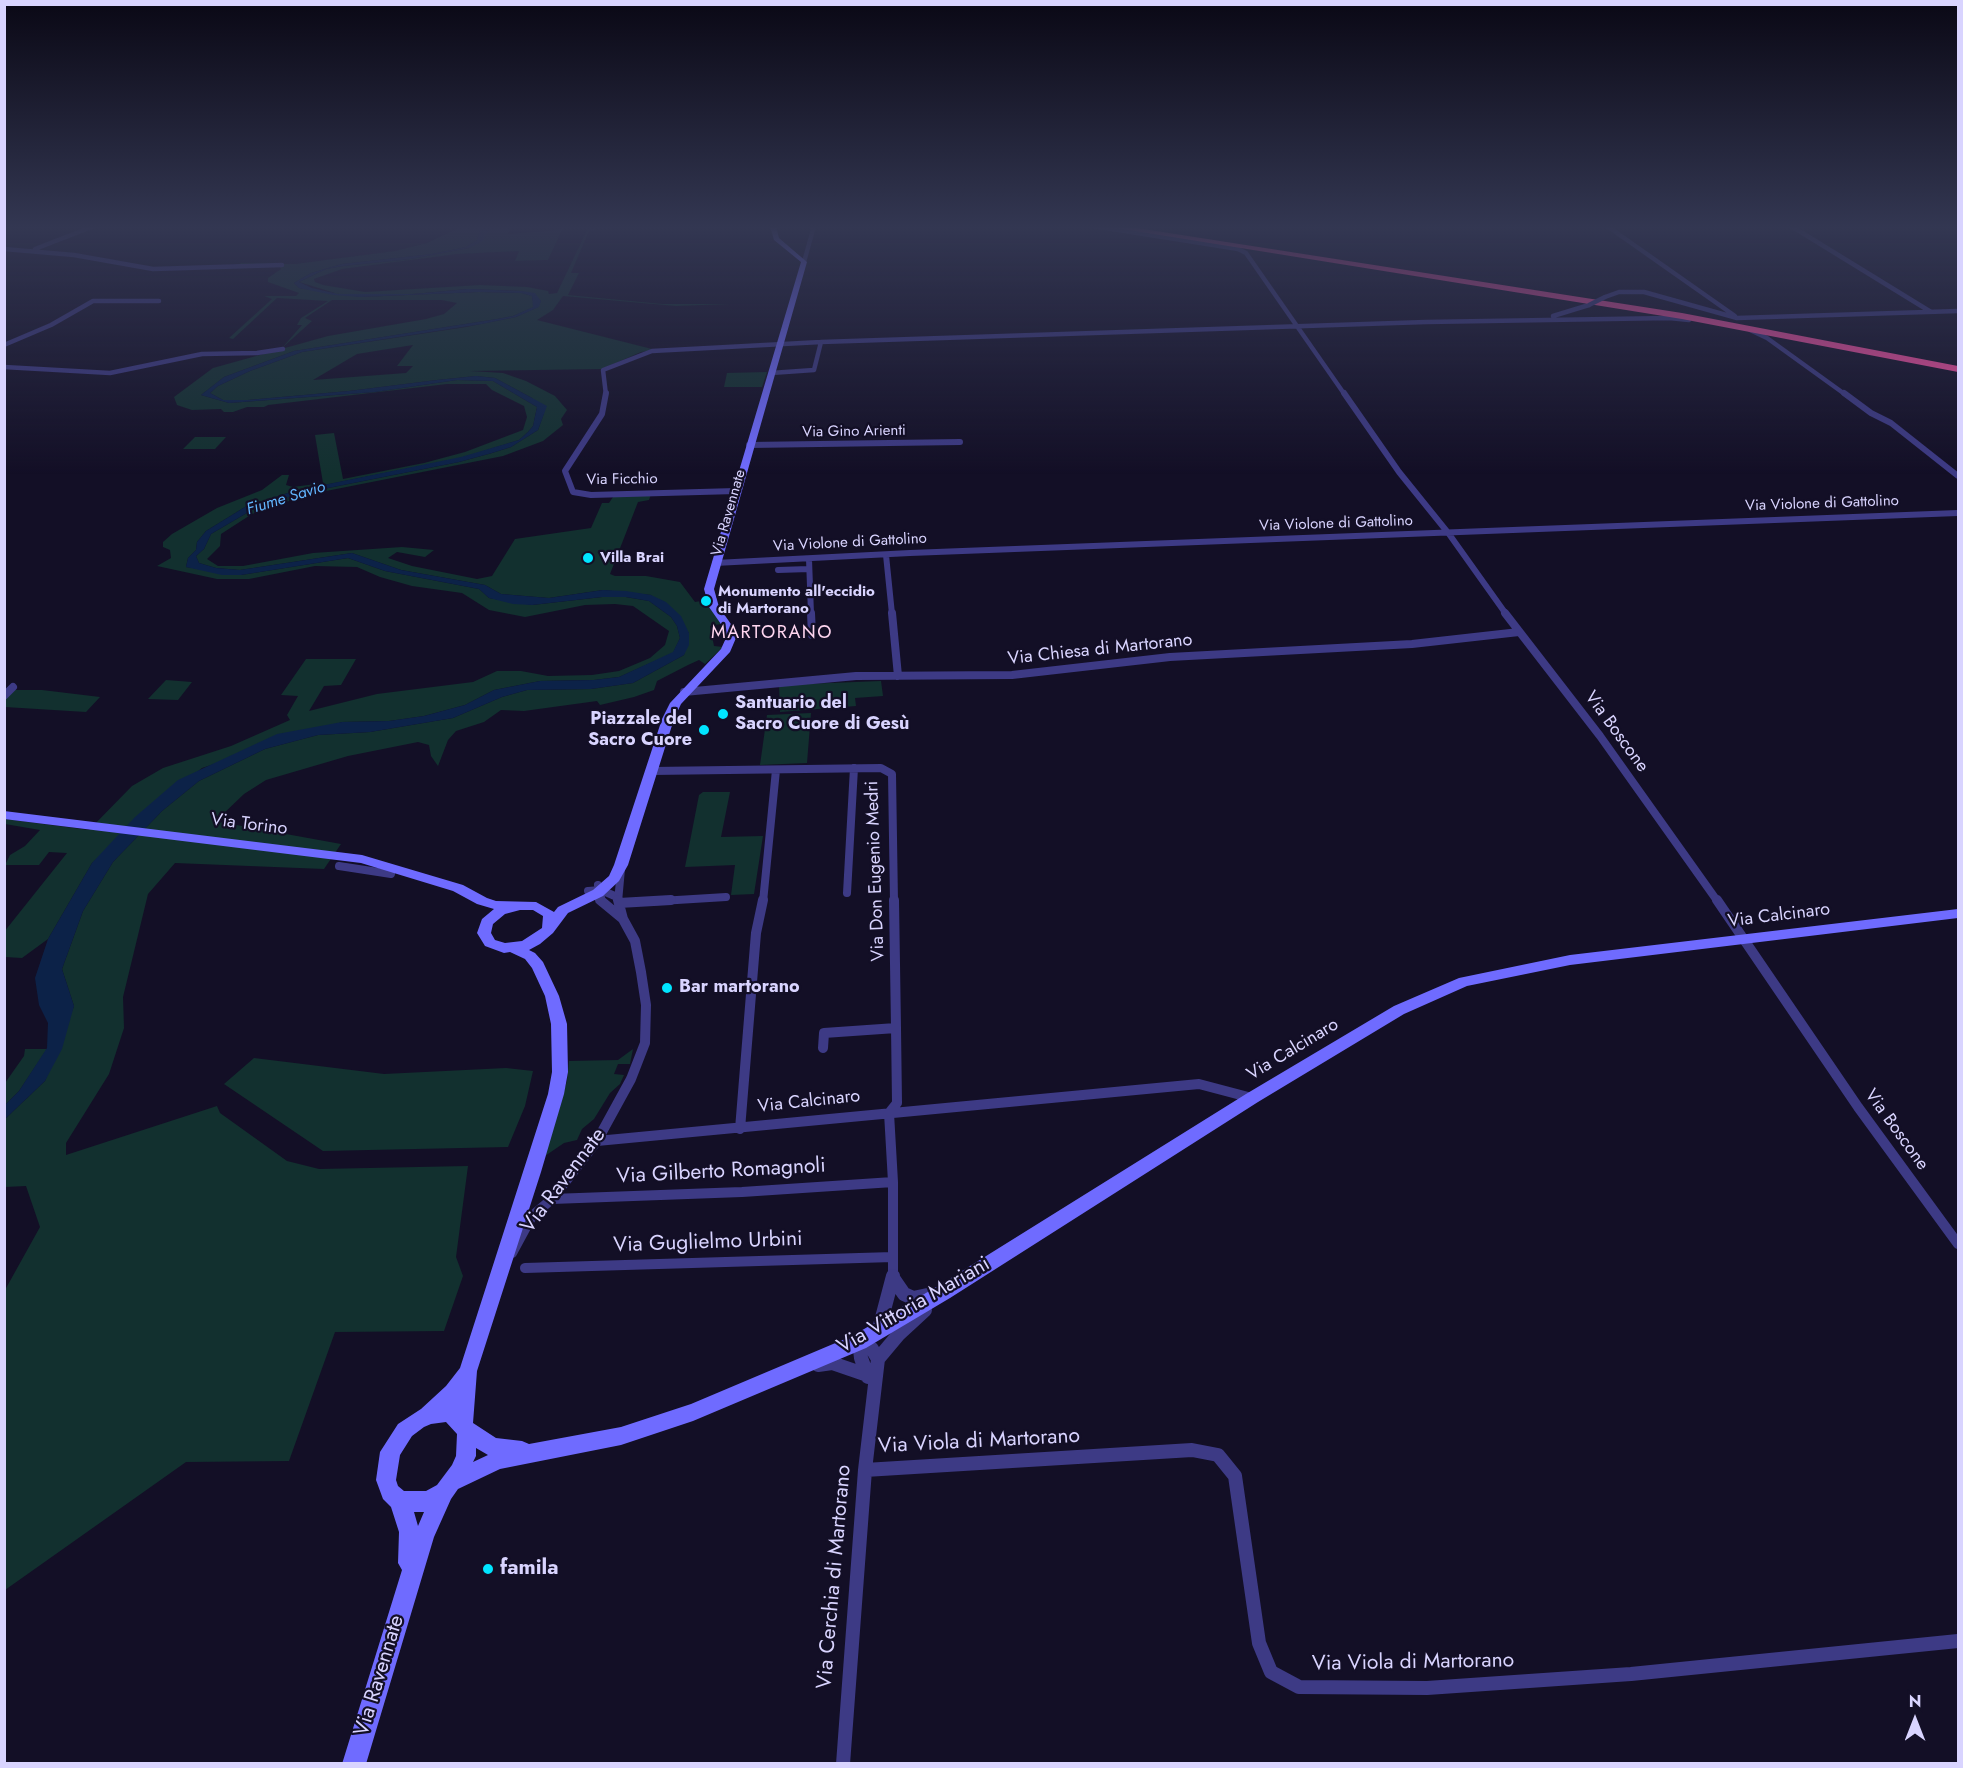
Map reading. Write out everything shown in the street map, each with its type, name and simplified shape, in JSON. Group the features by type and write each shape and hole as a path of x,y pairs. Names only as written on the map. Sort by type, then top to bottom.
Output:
{"highway":[{"path":"1634,309 1959,367"},
{"path":"1660,309 1959,367"}],"main road":[{"name":"Via Ravennate","path":"547,930 562,910 596,893 614,878 621,865 668,719 684,692 726,650 731,638 728,627 714,607 709,589 790,309"},
{"name":"Via Torino","path":"4,815 362,859 388,870 458,888 482,901 520,905"},
{"name":"Via Ravennate","path":"536,906 596,893 614,869 627,846"},
{"path":"482,901 487,912 484,933 490,943 513,948 530,956 538,966 552,996 559,1024 560,1072 556,1094 504,1265"},
{"path":"487,922 500,911 520,905 536,906 548,913 547,930 537,952 538,966"},
{"name":"Via Calcinaro","path":"1252,1098 1399,1010 1464,982 1570,960 1959,914"},
{"path":"513,948 535,942 547,930"},
{"name":"Via Vittoria Mariani","path":"450,1486 498,1460 621,1436 693,1412 801,1368 859,1341 944,1292 1252,1098"},
{"name":"Via Ravennate","path":"465,1427 468,1371 504,1265"},
{"name":"Via Ravennate","path":"428,1415 453,1392 468,1371"},
{"path":"447,1413 456,1417 465,1427 466,1456 450,1486 421,1503 400,1501 390,1492 387,1480 390,1452 405,1430 428,1415 447,1413"},
{"name":"Via Vittoria Mariani","path":"465,1427 493,1447 545,1451"},
{"name":"Via Ravennate","path":"354,1764 424,1535 450,1486"},
{"name":"Via Ravennate","path":"400,1501 410,1540 406,1589"}],"street":[{"path":"4,345 51,325 80,309"},
{"name":"Via Boscone","path":"1284,309 1399,472 1449,534 1519,632 1600,736 1745,940 1858,1107 1959,1244"},
{"path":"1524,320 1579,309"},
{"path":"1702,309 1737,318 1959,311"},
{"path":"1724,309 1737,318"},
{"path":"1925,309 1931,312"},
{"path":"1720,315 1729,312"},
{"path":"779,344 1524,320 1681,318 1758,333 1855,403 1891,423 1959,476"},
{"path":"771,373 814,370 821,342"},
{"name":"Via Ficchio","path":"736,491 580,495 572,490 565,471 602,414 606,394 603,370 652,351 779,344"},
{"path":"4,367 110,373 202,354 257,353 283,349"},
{"name":"Via Gino Arienti","path":"749,445 960,442"},
{"name":"Via Violone di Gattolino","path":"715,563 1959,513"},
{"path":"886,555 898,676"},
{"path":"809,559 812,635"},
{"path":"777,570 809,569"},
{"name":"Via Chiesa di Martorano","path":"684,692 856,676 1012,675 1170,657 1423,643 1519,632"},
{"path":"4,696 13,687"},
{"path":"847,893 854,768"},
{"name":"Via Don Eugenio Medri","path":"652,771 881,768 892,774 897,1103 889,1113"},
{"path":"740,1129 756,933 763,900 776,770"},
{"name":"Via Ravennate","path":"504,1265 526,1231 532,1216 552,1199 597,1141 631,1079 645,1043 646,1005 641,972 635,941 623,919 618,900 621,865"},
{"path":"339,866 388,870"},
{"path":"596,893 618,900 726,897"},
{"name":"Via Ravennate","path":"596,893 623,919"},
{"path":"823,1048 824,1033 896,1028"},
{"name":"Via Calcinaro","path":"597,1141 1199,1084 1252,1098"},
{"path":"878,1331 893,1278 889,1113"},
{"name":"Via Gilberto Romagnoli","path":"552,1199 742,1192 892,1182"},
{"name":"Via Guglielmo Urbini","path":"525,1268 892,1257"},
{"path":"893,1278 900,1291 913,1298 944,1292"},
{"path":"859,1341 872,1349 878,1359 899,1334 944,1292"},
{"name":"Via Cerchia di Martorano","path":"859,1341 861,1358 873,1393"},
{"name":"Via Cerchia di Martorano","path":"843,1764 865,1470 878,1359"},
{"path":"801,1368 832,1363 867,1375"},
{"name":"Via Viola di Martorano","path":"865,1470 1192,1450 1218,1455 1235,1476 1259,1643 1271,1672 1299,1687 1439,1688 1631,1674 1959,1641"}],"green space":[{"path":"262,309 266,309 233,339 229,338"},
{"path":"319,309 305,318 312,321 282,348 302,325 297,325 301,318"},
{"path":"450,309 530,309 513,316 497,319 294,351 224,377 201,395 229,403 375,392 457,380 493,381 537,407 533,426 528,432 519,440 461,458 294,491 245,507 206,531 197,542 196,550 188,558 186,567 241,575 348,558 385,571 479,589 489,598 532,605 602,597 626,597 649,601 671,617 677,626 680,638 673,653 619,677 540,681 494,690 465,705 424,716 389,721 342,722 202,768 92,863 48,939 22,958 5,957 4,932 67,853 49,852 39,865 5,865 10,855 25,846 40,830 5,824 5,819 89,830 132,786 163,768 231,746 290,720 287,715 298,696 281,695 306,659 356,659 341,685 324,686 309,711 377,694 473,682 497,671 521,671 548,676 592,675 619,671 650,658 665,645 669,631 633,606 585,605 525,617 489,610 462,593 412,586 380,577 357,567 315,566 249,579 217,579 157,566 171,558 170,550 163,547 163,542 172,534 217,508 262,490 282,475 289,475 286,485 293,487 323,483 315,435 334,433 343,479 424,463 465,452 523,430 527,417 524,406 492,390 486,384 447,384 264,407 247,407 233,412 224,412 221,409 192,410 177,405 174,397 213,368 328,336 444,314"},
{"path":"535,309 554,309 537,320 656,350 641,352 602,369 470,371 503,373 526,381 555,396 567,410 561,419 563,425 543,441 503,456 306,495 252,514 221,534 220,546 207,559 218,566 243,566 313,553 402,547 434,550 425,557 397,552 388,558 412,566 477,579 492,576 515,539 591,528 602,503 609,503 613,497 651,494 649,500 638,502 610,574 646,576 680,582 695,602 707,600 721,624 710,626 714,646 723,647 705,664 699,660 688,665 657,681 654,690 634,697 600,705 597,701 524,711 501,710 484,722 456,731 448,740 438,766 431,756 429,745 418,742 348,756 266,780 244,794 221,816 220,822 341,844 324,869 175,863 148,894 123,997 124,1028 109,1074 66,1143 66,1155 217,1106 220,1113 287,1161 319,1169 468,1166 456,1257 463,1276 444,1331 335,1332 289,1461 186,1462 5,1590 5,1290 40,1227 26,1186 5,1187 5,1119 45,1081 74,1006 62,969 83,911 113,862 162,811 199,781 265,749 318,735 370,732 453,718 502,697 527,690 591,689 633,683 684,655 689,633 651,595 603,590 549,598 501,594 485,585 401,570 352,553 240,570 216,568 199,563 196,556 204,549 211,534 257,507 298,494 459,462 511,447 538,430 544,413 532,398 495,378 476,376 248,400 223,400 210,393 218,386 250,371 302,352 516,317","holes":["413,345 397,366 413,366 406,373 313,380 357,354"]},
{"path":"767,372 762,387 724,387 727,373"},
{"path":"195,437 226,437 215,449 183,449"},
{"path":"166,680 192,682 178,700 148,699"},
{"path":"881,681 883,696 855,698 856,706 780,712 779,685"},
{"path":"13,690 42,690 100,697 86,712 5,707 4,698"},
{"path":"811,713 807,763 760,765 767,715"},
{"path":"703,792 730,792 721,837 763,836 754,894 731,895 735,865 685,867 699,795"},
{"path":"25,1049 47,1049 19,1091 5,1105 5,1083 24,1056"},
{"path":"633,1049 630,1064 618,1064 614,1074 624,1075 620,1084 610,1093 594,1119 582,1129 577,1140 564,1143 545,1156 567,1081 569,1061 618,1060"},
{"path":"254,1058 384,1074 506,1068 533,1071 525,1106 508,1147 323,1151 224,1084"}],"water":[{"path":"530,309 536,309 516,317 482,324 302,352 250,371 218,386 210,393 223,400 248,400 476,376 495,378 547,406 538,430 511,447 459,462 298,494 257,507 211,534 204,549 196,556 199,563 216,568 240,570 352,553 401,570 485,585 501,594 549,598 603,590 651,595 666,602 681,616 689,633 689,645 684,655 633,683 591,689 527,690 502,697 453,718 370,732 318,735 265,749 199,781 162,811 113,862 83,911 62,969 74,1006 62,1049 45,1081 5,1119 5,1105 19,1091 47,1048 48,1023 39,1005 35,978 48,939 92,863 135,817 178,780 277,734 342,722 389,721 424,716 465,705 494,690 540,681 619,677 673,652 680,638 677,626 671,617 649,601 626,597 602,597 532,605 513,604 489,598 479,589 385,571 348,558 241,575 222,575 186,567 188,558 196,550 197,542 206,531 245,507 294,491 461,457 519,440 533,426 537,407 493,381 457,380 375,392 229,403 201,395 224,377 294,351 513,316"}],"place":[{"name":"Villa Brai","path":"588,558"},
{"name":"Monumento all'eccidio di Martorano","path":"706,601"},
{"name":"Santuario del Sacro Cuore di Gesù","path":"723,714"},
{"name":"Piazzale del Sacro Cuore","path":"704,730"},
{"name":"Bar martorano","path":"667,988"},
{"name":"famila","path":"488,1569"}],"district":[{"name":"MARTORANO","path":"772,634"}],"water label":[{"name":"Fiume Savio","path":"286,499"}]}
